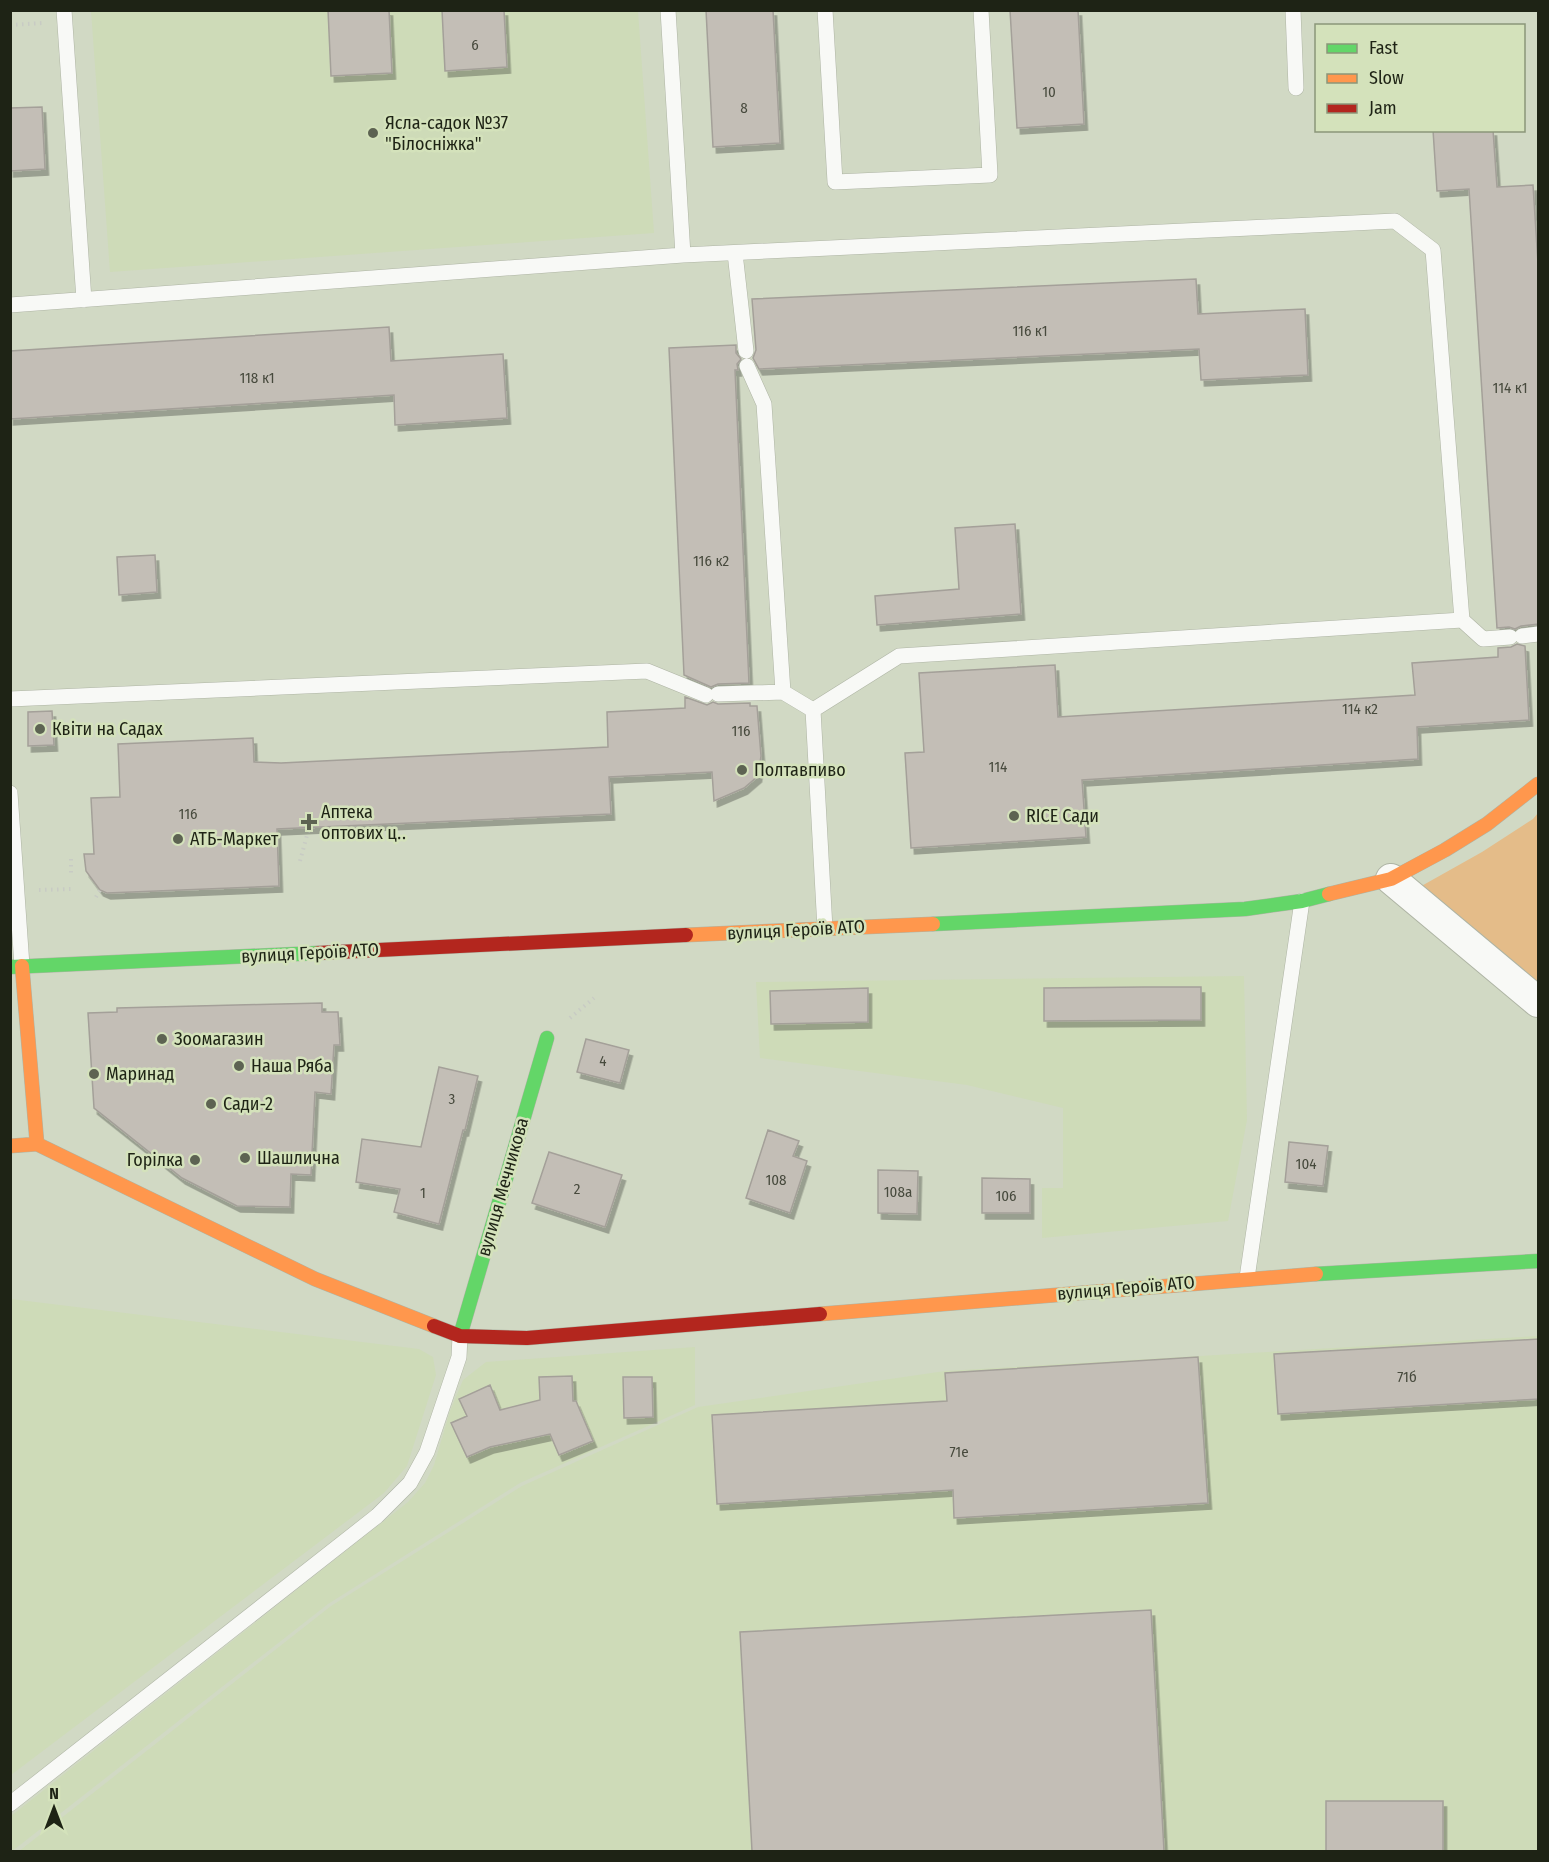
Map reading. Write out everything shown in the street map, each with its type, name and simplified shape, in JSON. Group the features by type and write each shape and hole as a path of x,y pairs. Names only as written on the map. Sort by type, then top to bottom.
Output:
{"street":[{"name":"вулиця Героїв АТО","path":"16,966 1245,909 1302,901 1391,879 1445,850 1486,824 1539,784"},
{"path":"1391,879 1539,1002"},
{"path":"10,1146 37,1144 16,966"},
{"name":"вулиця Мечникова","path":"460,1336 547,1038"},
{"name":"вулиця Героїв АТО","path":"37,1144 315,1279 460,1336 527,1338 1247,1278 1539,1261"}],"lane":[{"path":"668,10 683,255"},
{"path":"825,10 834,182 990,175 981,10"},
{"path":"1293,10 1296,88"},
{"path":"64,16 84,300"},
{"path":"10,305 683,255 1395,221 1434,250 1462,620 1483,639 1539,634"},
{"path":"735,253 747,358 764,404 783,692"},
{"path":"813,710 899,656 1462,620"},
{"path":"10,699 646,671 712,695 783,692 813,710"},
{"path":"813,710 825,929"},
{"path":"10,793 17,891 16,966"},
{"path":"1247,1278 1302,901"},
{"path":"10,1804 377,1516 410,1483 427,1452 459,1357 460,1336"}],"path":[{"path":"10,25 64,16"},
{"path":"300,861 309,828"},
{"path":"71,859 71,874"},
{"path":"17,891 72,889"},
{"path":"96,897 100,890"}],"shaded area":[{"name":"Ясла-садок №37 \"Білосніжка\"","path":"91,11 638,11 654,233 110,272"},
{"path":"1538,813 1538,1004 1409,893 1482,852 1533,819"},
{"path":"1244,976 1247,1120 1228,1221 1042,1238 1042,1188 1063,1188 1063,1108 967,1085 760,1058 756,982"},
{"path":"11,1299 419,1349 433,1357 436,1375 407,1466 384,1493 11,1775"},
{"path":"1538,1336 1538,1851 18,1852 331,1606 522,1486 698,1407 945,1371"},
{"path":"695,1347 695,1405 520,1483 328,1604 11,1852 11,1816 408,1502 425,1483 434,1465 450,1411 463,1380 486,1362"}],"building":[{"path":"328,10 389,10 392,73 331,76"},
{"path":"442,10 504,10 507,67 445,71"},
{"path":"706,10 773,10 780,143 713,147"},
{"path":"1010,10 1078,10 1084,124 1017,128"},
{"path":"42,107 45,169 10,171 10,108"},
{"path":"1433,132 1493,132 1497,187 1533,185 1539,279 1539,624 1515,629 1497,628 1469,189 1437,191"},
{"path":"1196,279 1198,314 1305,309 1308,375 1201,380 1199,349 759,369 753,358 756,350 752,299"},
{"path":"389,327 391,361 503,354 507,418 395,425 394,395 10,419 10,351"},
{"path":"736,345 736,353 741,359 737,364 738,370 735,370 749,683 718,684 711,687 684,675 669,348"},
{"path":"1015,524 1021,614 877,625 875,596 959,589 955,528"},
{"path":"155,555 157,592 119,595 117,557"},
{"path":"1517,644 1525,646 1529,720 1417,727 1418,759 1082,780 1086,837 911,848 905,753 924,752 919,673 1055,665 1058,717 1415,695 1412,663 1498,657 1498,648"},
{"path":"685,697 707,705 713,702 718,704 750,703 750,706 757,706 761,756 758,776 744,788 714,801 712,772 609,777 611,814 277,829 279,886 107,893 100,890 86,871 84,854 94,854 91,798 120,797 118,744 253,738 254,762 281,763 608,747 607,712 685,708"},
{"name":"Квіти на Садах","path":"52,711 54,745 28,746 28,712"},
{"path":"1201,987 1201,1020 1044,1021 1044,988"},
{"path":"868,988 868,1022 771,1024 770,991"},
{"name":"Сади-2","path":"322,1003 322,1012 338,1012 340,1045 334,1045 331,1094 315,1092 311,1175 291,1174 290,1207 237,1206 182,1178 94,1108 88,1013 117,1012 117,1008"},
{"path":"586,1039 629,1050 620,1083 577,1072"},
{"path":"439,1067 478,1076 439,1224 394,1212 400,1189 356,1182 362,1139 421,1147"},
{"path":"768,1130 799,1141 793,1156 807,1161 790,1213 746,1198"},
{"path":"1289,1142 1328,1146 1323,1186 1285,1182"},
{"path":"549,1152 622,1175 605,1227 532,1203"},
{"path":"878,1170 918,1171 917,1214 878,1213"},
{"path":"982,1178 1030,1179 1030,1213 982,1213"},
{"path":"1539,1339 1539,1399 1278,1414 1274,1354"},
{"path":"1198,1357 1208,1503 954,1518 953,1490 717,1504 712,1415 947,1401 945,1373"},
{"path":"572,1376 573,1401 576,1401 593,1441 559,1455 550,1434 490,1447 467,1457 451,1423 467,1416 459,1399 490,1385 500,1410 540,1400 539,1377"},
{"path":"623,1377 652,1377 653,1417 624,1418"},
{"path":"1151,1610 1164,1851 752,1851 740,1632"},
{"path":"1326,1801 1443,1801 1443,1851 1326,1851"}],"traffic: fast":[{"path":"933,924 1245,909 1302,901 1329,894"},
{"path":"10,967 318,953"},
{"path":"460,1336 547,1038"},
{"path":"1316,1274 1538,1261"}],"traffic: slow":[{"path":"1329,894 1391,879 1487,824 1538,784"},
{"path":"686,935 933,924"},
{"path":"22,966 37,1144"},
{"path":"10,1146 37,1144 315,1279 434,1326"},
{"path":"820,1314 1316,1274"}],"traffic: jam":[{"path":"318,953 686,935"},
{"path":"434,1326 460,1336 527,1338 820,1314"}],"place":[{"name":"Ясла-садок №37 \"Білосніжка\"","path":"373,133"},
{"name":"Квіти на Садах","path":"40,729"},
{"name":"Полтавпиво","path":"742,770"},
{"name":"RICE Сади","path":"1014,816"},
{"name":"Аптека оптових ц‥","path":"309,822"},
{"name":"АТБ-Маркет","path":"178,839"},
{"name":"Зоомагазин","path":"162,1039"},
{"name":"Наша Ряба","path":"239,1066"},
{"name":"Маринад","path":"94,1074"},
{"name":"Сади-2","path":"211,1104"},
{"name":"Шашлична","path":"245,1158"},
{"name":"Горілка","path":"195,1160"}]}
